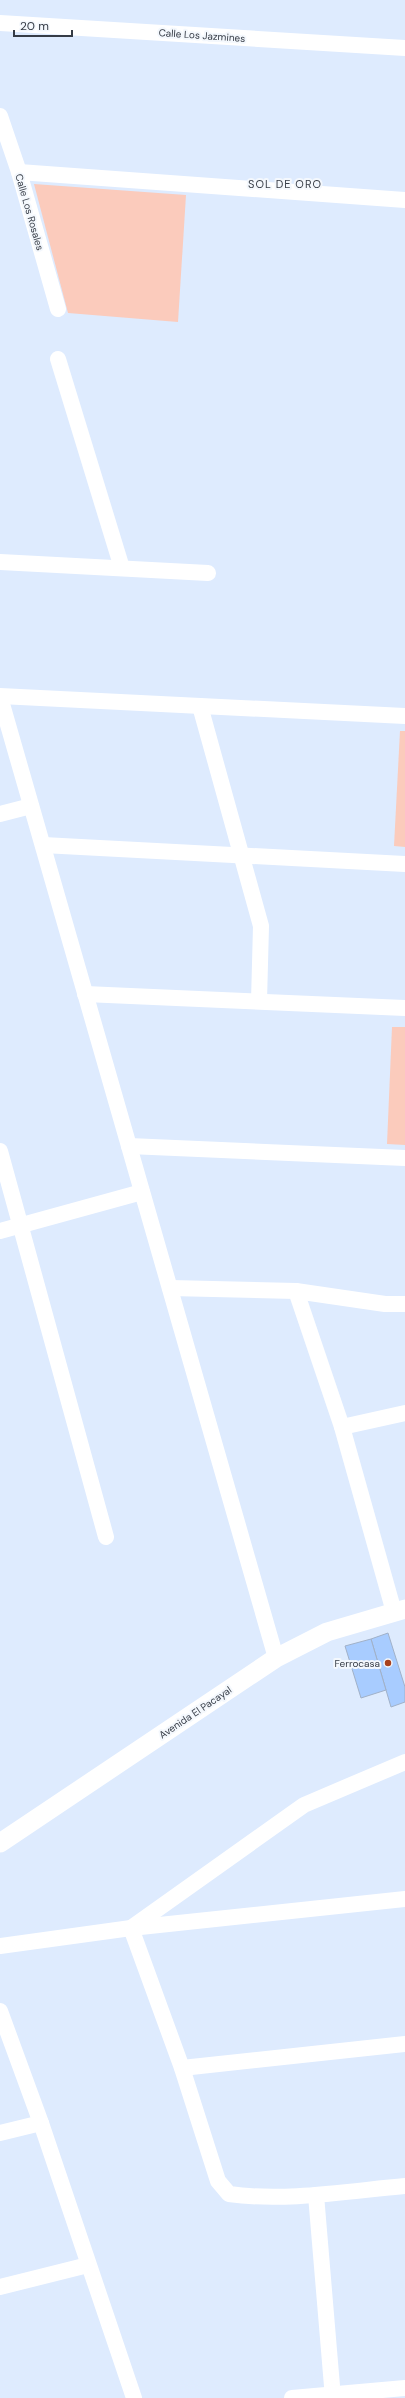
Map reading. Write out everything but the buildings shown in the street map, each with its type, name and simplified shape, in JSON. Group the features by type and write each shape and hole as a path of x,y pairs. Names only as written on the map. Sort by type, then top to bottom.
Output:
{"street":[{"name":"Calle Los Jazmines","path":"0,23 405,48"},
{"name":"Calle Los Rosales","path":"1,127 18,172 58,309"},
{"path":"18,172 405,200"},
{"path":"58,359 122,568"},
{"path":"0,562 208,573"},
{"path":"276,1658 0,696 405,716"},
{"path":"200,706 261,926 259,1001"},
{"path":"0,814 31,806"},
{"path":"43,845 405,864"},
{"path":"85,994 405,1008"},
{"path":"129,1146 405,1158"},
{"path":"0,1151 106,1537"},
{"path":"0,1231 142,1192"},
{"path":"170,1288 296,1291 385,1304 405,1304"},
{"path":"296,1291 342,1427 400,1611"},
{"path":"342,1427 405,1413"},
{"name":"Avenida El Pacayal","path":"0,1843 276,1658 327,1632 400,1611"},
{"path":"131,1928 304,1805 405,1762"},
{"path":"0,1946 131,1928 405,1899"},
{"path":"131,1928 182,2068 218,2181 228,2194 242,2196 316,2195 405,2186"},
{"path":"0,2011 41,2124 134,2398"},
{"path":"182,2068 405,2044"},
{"path":"0,2133 41,2124"},
{"path":"316,2195 333,2396"},
{"path":"0,2287 88,2265"},
{"path":"292,2398 333,2396 405,2388"}],"shaded area":[{"path":"34,184 186,195 178,322 68,313"},
{"path":"400,731 405,731 405,847 394,846"},
{"path":"392,1027 405,1027 405,1145 387,1144"}],"place":[{"name":"Ferrocasa","path":"388,1663"}],"district":[{"name":"SOL DE ORO","path":"285,184"}]}
